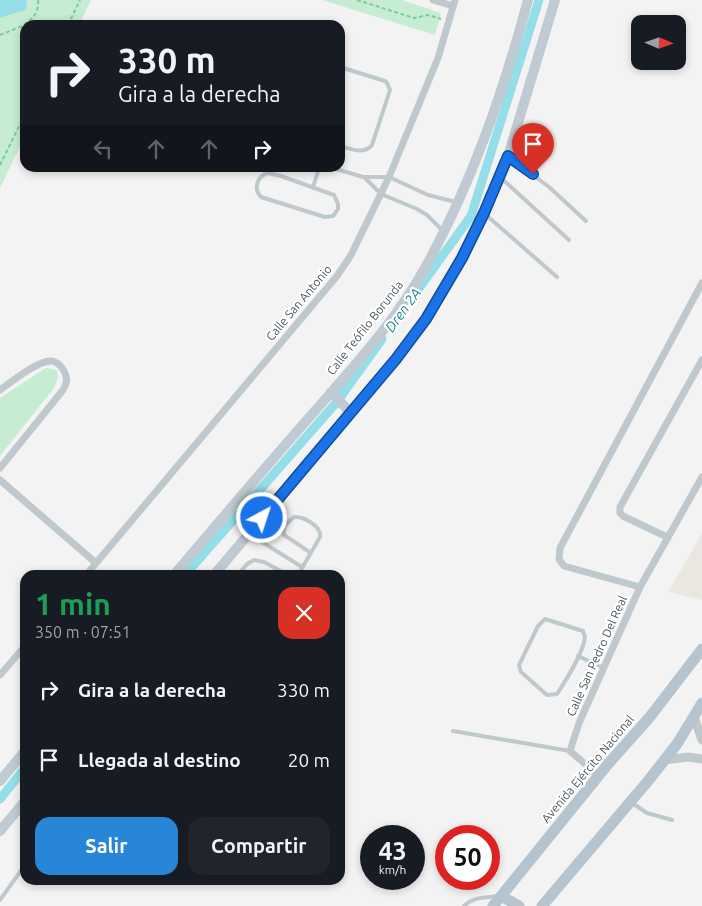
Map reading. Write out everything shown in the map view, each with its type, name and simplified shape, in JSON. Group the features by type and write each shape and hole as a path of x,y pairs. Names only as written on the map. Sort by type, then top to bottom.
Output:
{"main road":[{"name":"Calle Teófilo Borunda","path":"178,570 333,394 402,304 425,269 475,164 491,122 528,0"},
{"path":"218,570 348,410 396,359 426,319 462,258 500,177 555,0"},
{"path":"333,394 348,410"},
{"name":"Avenida Ejército Nacional","path":"493,906 599,776 700,657"},
{"path":"542,906 677,744 702,703"},
{"path":"0,780 20,757"},
{"path":"0,830 20,807"},
{"path":"501,896 519,906"}],"street":[{"path":"433,0 454,3"},
{"name":"Calle San Antonio","path":"90,570 337,276 351,255 381,194 438,58 454,3"},
{"path":"640,587 564,566 559,559 560,548 702,283"},
{"path":"667,537 623,516 620,513 620,507 702,360"},
{"path":"0,390 39,364 54,361 61,365 66,375 66,383 63,390 0,468"},
{"name":"Calle San Pedro Del Real","path":"570,751 579,723 640,587 702,477"},
{"path":"0,480 96,562"},
{"path":"0,675 20,652"},
{"path":"694,717 702,740"},
{"path":"570,751 599,776"},
{"path":"664,760 688,757 702,759"}],"lane":[{"path":"345,69 384,81 390,90 369,149 362,151 345,147"},
{"path":"508,156 549,187 586,221"},
{"path":"313,188 318,172"},
{"path":"345,172 363,177 388,177 428,195 458,203"},
{"path":"268,173 313,188 334,195 337,198 338,208 333,216 325,217 266,200 258,194 256,186 259,177 268,173"},
{"path":"363,177 381,194 427,215 443,232"},
{"path":"500,177 569,240"},
{"path":"484,213 557,277"},
{"path":"300,570 311,553 320,537 321,532 319,528 300,517 294,517 285,525 284,535 311,553"},
{"path":"249,533 302,567"},
{"path":"242,570 254,560 264,562 279,570"},
{"path":"545,619 583,632 586,640 578,656 557,694 554,696 546,695 521,672 519,665 538,626 545,619"},
{"path":"578,656 604,668"},
{"path":"453,731 570,751"},
{"path":"630,802 647,813 672,820"},
{"path":"0,900 20,872"},
{"path":"464,906 466,903 477,898 501,896"}],"path":[{"path":"31,20 37,12 38,0"},
{"path":"70,20 80,0"},
{"path":"357,0 414,18 428,14 449,22"},
{"path":"0,35 20,27"},
{"path":"0,165 20,124"}],"shaded area":[{"path":"702,534 702,600 668,592"}],"green space":[{"path":"0,0 91,0 81,20 20,20 20,146 0,188"},
{"path":"322,0 402,0 441,13 435,35"},
{"path":"46,368 57,370 58,378 54,388 0,456 0,398"}],"water":[{"path":"0,0 26,0 27,5 25,10 0,18"}],"waterway":[{"name":"Dren 2A","path":"412,298 471,216 539,0"},
{"name":"Dren 2A","path":"189,570 336,403 382,339"},
{"name":"Dren 2A","path":"0,799 20,774"}],"route":[{"path":"262,518 396,359 426,319 462,258 484,213 508,156 533,174"}]}
